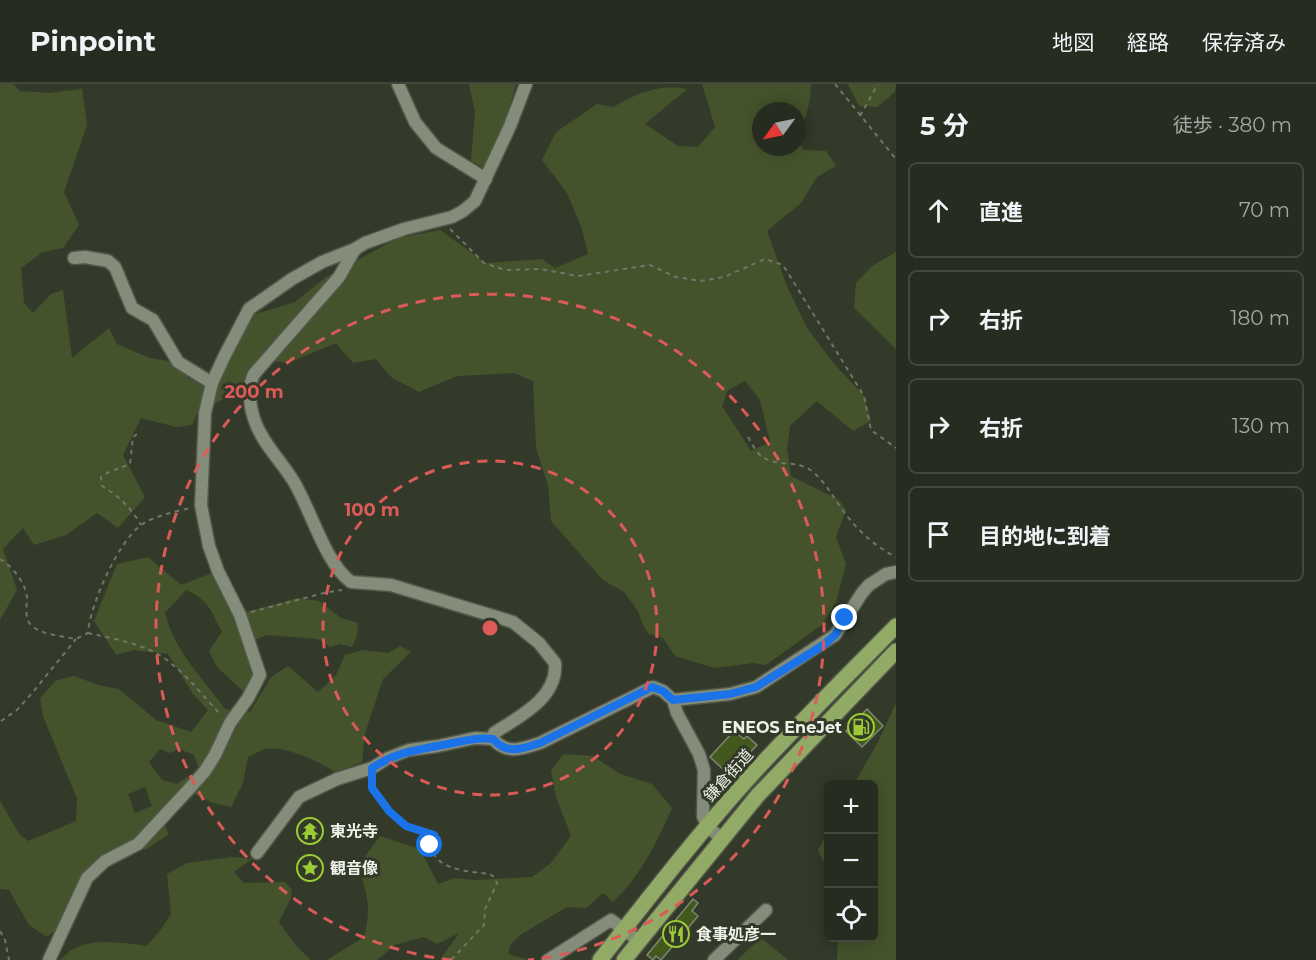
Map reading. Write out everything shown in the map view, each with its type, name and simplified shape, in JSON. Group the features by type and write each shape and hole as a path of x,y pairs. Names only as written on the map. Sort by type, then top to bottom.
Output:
{"main road":[{"name":"鎌倉街道","path":"600,960 707,826 798,725 896,626"},
{"path":"624,960 758,795 896,651"}],"street":[{"path":"398,84 416,122 436,148 486,178"},
{"path":"50,960 87,878 105,861 138,844 205,771 230,723 248,698 260,675 240,615 218,571 209,546 201,505 205,413 212,383 249,309 292,279 322,262 365,243 463,211 475,201 510,126 526,84"},
{"path":"355,249 339,277 254,374 250,390 254,418 261,434 294,483 337,568 351,582 391,585 513,622 547,652 555,663 556,670 549,689 531,709 494,733 493,739"},
{"path":"74,258 85,257 108,261 115,267 132,308 153,320 178,362 212,383"},
{"path":"673,700 730,694 756,687 835,635 869,585 886,574 896,572"},
{"path":"257,853 299,797 337,779 372,768 388,758 409,750 475,738 493,739 499,746 509,750 521,749 540,743 652,687 663,691 673,700 677,713 702,762 705,780 703,816 707,826 722,839"},
{"path":"714,960 766,910"},
{"path":"549,960 611,920 639,941"}],"path":[{"path":"860,116 878,84"},
{"path":"837,85 896,159"},
{"path":"441,220 484,263 505,270 540,269 578,276 650,265 676,277 700,281 724,277 765,259 783,265 864,396 871,430 896,448"},
{"path":"137,434 133,438 129,464 101,477 102,486 131,509 141,525"},
{"path":"748,437 764,458 784,464 798,464 811,470 826,485 850,521 865,537 877,547 896,557"},
{"path":"88,633 89,621 104,581 126,540 141,525 201,505"},
{"path":"0,560 8,564 24,586 30,625 49,633 76,639"},
{"path":"240,615 342,590 351,582"},
{"path":"1,721 17,710 76,639 88,633 118,639 157,654 173,666 230,723"},
{"path":"372,768 370,781 374,792 400,821 412,828 434,835 430,845 432,851 444,864 451,868 490,874 497,883 485,909 484,925 451,960"},
{"path":"0,930 5,940 9,960"}],"green space":[{"path":"0,84 13,84 20,91 48,93 82,89 87,125 64,192 79,225 63,248 43,252 21,268 24,303 33,313 51,294 63,290 72,358 109,328 117,344 150,358 169,361 190,379 202,385 233,351 249,316 295,302 326,277 398,238 440,230 486,263 542,259 555,268 588,254 582,229 567,193 542,160 556,132 597,104 613,107 648,91 666,88 687,89 645,124 678,146 698,147 715,127 702,84 811,84 806,115 806,102 752,102 752,156 806,156 806,150 826,151 836,166 817,177 801,203 767,231 786,284 807,328 835,365 864,396 871,421 853,431 817,401 790,426 787,449 791,476 839,500 846,510 836,537 846,564 836,602 823,624 766,665 753,663 715,668 675,656 663,638 649,634 638,611 624,592 603,580 551,521 548,485 536,448 533,381 514,373 457,376 419,392 391,377 376,359 353,363 336,343 288,363 267,360 257,390 227,398 198,411 192,425 176,427 141,418 123,455 145,497 118,528 97,513 66,535 34,545 23,528 3,549 17,590 0,620","holes":["745,381 760,400 770,442 751,451 722,406 728,390"]},
{"path":"469,84 516,84 505,122 487,169 471,161 475,112"},
{"path":"848,84 896,84 895,92 877,107 859,106"},
{"path":"896,252 896,349 854,308 856,283 872,266"},
{"path":"148,557 181,585 212,573 235,615 298,598 319,601 341,618 358,623 357,636 352,647 340,644 330,647 318,639 267,635 247,643 255,672 244,692 217,667 209,651 222,632 212,612 205,602 186,590 165,613 182,652 225,709 250,712 271,677 288,666 318,692 336,675 345,655 362,650 388,653 400,646 411,652 383,679 365,733 362,762 335,772 311,759 283,750 266,749 248,757 243,783 231,807 213,803 194,794 160,815 169,834 145,850 133,842 96,862 74,893 59,927 47,937 29,925 9,890 0,889 0,801 20,835 28,841 76,821 77,799 43,716 40,698 55,681 74,676 98,685 119,689 156,720 191,732 208,710 193,694 168,654 134,650 116,655 94,621 117,564","holes":["160,749 170,753 179,749 194,755 199,769 177,784 162,780 149,762","145,787 152,806 135,813 128,794"]},
{"path":"896,703 896,960 837,960 838,942 878,942 878,780 856,780 878,742"},
{"path":"563,754 593,756 620,774 652,784 672,808 647,858 631,882 613,902 603,893 586,908 567,907 520,935 511,944 508,954 528,960 440,960 459,933 437,944 424,937 395,945 377,960 327,960 364,937 368,909 358,866 380,836 420,849 438,884 454,878 475,880 532,877 551,863 571,836 556,797 551,771"},
{"path":"824,839 824,862 818,850"},
{"path":"232,857 252,859 234,872 244,883 285,882 292,890 290,900 279,922 296,946 311,960 60,960 73,949 93,943 110,942 146,946 171,914 167,874 187,863"},
{"path":"761,938 788,960 737,960"}],"building":[{"path":"867,709 883,726 862,747 846,731"},
{"path":"734,731 744,739 747,736 757,745 729,775 710,757"},
{"path":"693,899 698,903 692,911 698,916 661,960 656,956 653,960 647,955"}],"place":[{"name":"ENEOS EneJet","path":"861,727"},
{"name":"東光寺","path":"310,831"},
{"name":"観音像","path":"310,868"},
{"name":"食事処彦一","path":"676,934"}],"route":[{"path":"430,845 434,835 406,826 389,811 372,788 370,781 372,768 388,758 409,750 475,738 493,739 499,746 509,750 521,749 540,743 652,687 663,691 673,700 730,694 756,687 825,644 835,635 845,618"}]}
